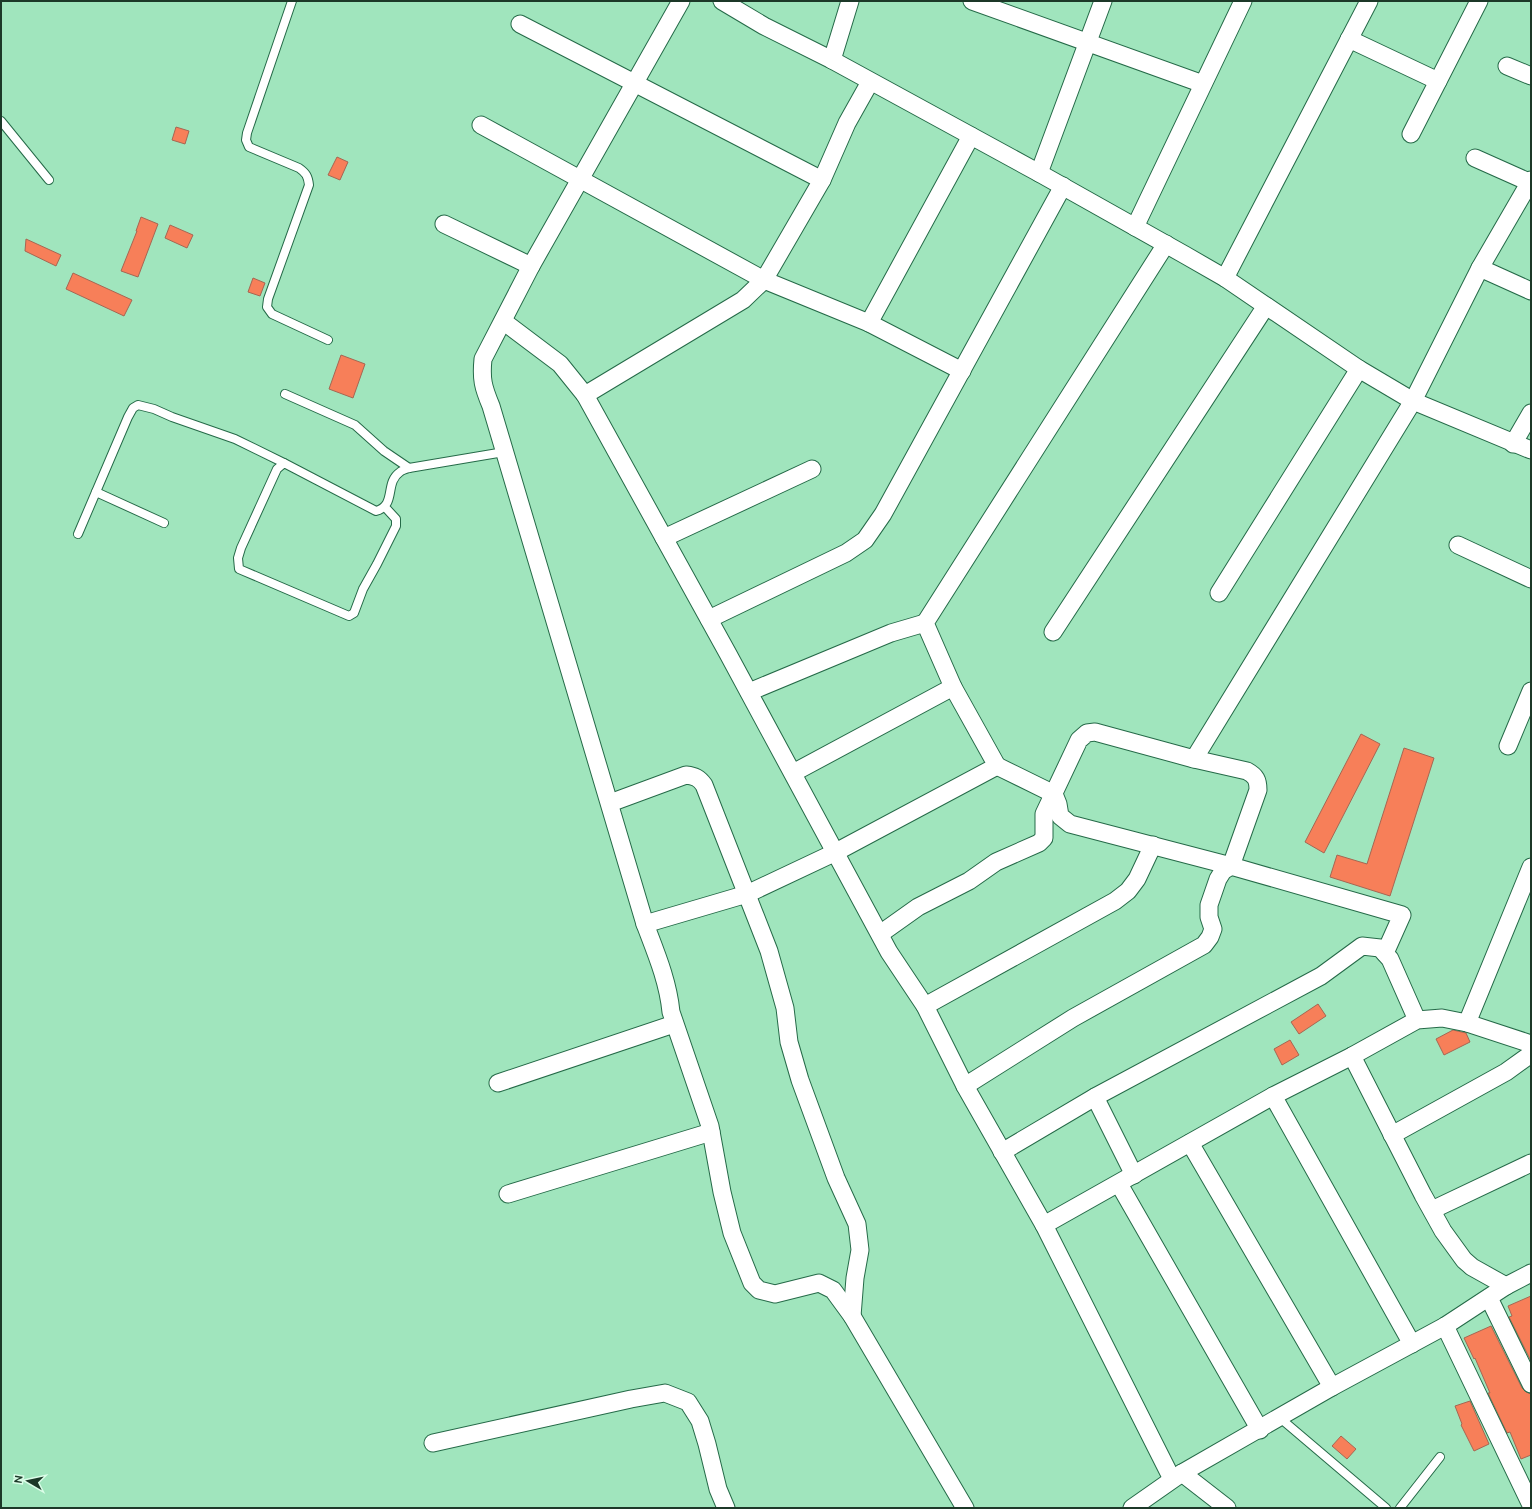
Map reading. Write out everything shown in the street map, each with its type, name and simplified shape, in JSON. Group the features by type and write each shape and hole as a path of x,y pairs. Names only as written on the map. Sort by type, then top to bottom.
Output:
{"street":[{"path":"681,1 531,266 483,359 483,387 491,406 645,924 666,982 669,993 670,1012 697,1086 711,1132 722,1192 732,1233 752,1283 758,1290 775,1294 819,1283 833,1290 852,1316 965,1508"},
{"path":"722,1 764,26 832,60 1040,173 1225,278 1359,369 1413,401 1513,444 1531,450"},
{"path":"832,60 850,1"},
{"path":"972,1 1203,84"},
{"path":"1040,173 1103,1"},
{"path":"1135,227 1243,1"},
{"path":"1225,278 1369,1"},
{"path":"1411,134 1479,1"},
{"path":"520,24 822,180"},
{"path":"1350,39 1438,81"},
{"path":"1507,66 1531,76"},
{"path":"585,395 743,300 764,280 822,180 847,123 870,82"},
{"path":"481,125 764,280 869,323 962,371"},
{"path":"869,323 971,136"},
{"path":"1194,759 1413,401 1480,268 1531,182 1475,158"},
{"path":"709,619 846,553 865,540 883,514 1063,186"},
{"path":"444,224 531,266"},
{"path":"749,692 891,633 924,623 1166,244"},
{"path":"1480,268 1531,291"},
{"path":"1053,632 1266,306"},
{"path":"503,321 560,364 585,395 749,692 890,952 925,1006 965,1086 1044,1225 1177,1476 1227,1508"},
{"path":"1220,593 1359,369"},
{"path":"1513,444 1531,413"},
{"path":"664,538 812,469"},
{"path":"1458,545 1531,578"},
{"path":"924,623 953,687 997,766 1054,794 1058,804 1060,816 1070,824 1231,866 1402,915 1385,954"},
{"path":"793,773 953,687"},
{"path":"1508,746 1531,691"},
{"path":"880,934 918,907 969,881 996,862 1039,843 1044,838 1044,814 1080,740 1086,733 1095,732 1194,759 1247,771 1254,775 1258,781 1258,790 1231,866 1223,871 1218,879 1209,905 1209,917 1213,929 1210,937 1204,945 1073,1018 965,1086"},
{"path":"645,924 747,894 836,852 997,766"},
{"path":"610,803 686,775 694,776 700,779 704,785 769,951 785,1008 789,1042 800,1080 836,1178 857,1224 860,1250 855,1278 852,1316"},
{"path":"925,1006 1115,901 1128,891 1137,879 1153,845"},
{"path":"1468,1023 1531,867"},
{"path":"1002,1152 1096,1097 1321,976 1362,946 1380,948 1390,959 1417,1020"},
{"path":"1044,1225 1274,1096 1352,1056 1417,1020 1442,1018 1468,1023 1531,1044"},
{"path":"498,1083 674,1024"},
{"path":"1392,1135 1506,1072 1531,1054"},
{"path":"1352,1056 1443,1231 1464,1260 1472,1267 1506,1286"},
{"path":"1274,1096 1412,1344"},
{"path":"1096,1097 1134,1175"},
{"path":"508,1194 711,1132"},
{"path":"1190,1143 1332,1387"},
{"path":"1432,1210 1531,1163"},
{"path":"1119,1184 1260,1430"},
{"path":"1132,1508 1177,1476 1260,1430 1332,1387 1445,1326 1506,1286 1531,1273"},
{"path":"1489,1298 1531,1384"},
{"path":"1445,1326 1531,1505"},
{"path":"433,1443 631,1399 665,1393 688,1402 700,1421 718,1489 726,1508"}],"lane":[{"path":"292,1 247,133 246,140 249,147 299,168 305,172 308,177 308,185 268,299 268,307 272,314 328,340"},
{"path":"1,120 49,180"},
{"path":"285,394 355,425 384,450 409,468"},
{"path":"78,534 128,417 133,408 138,405 154,408 172,417 235,439 284,463 376,512 383,509 387,504 395,476 400,471 409,468 504,452"},
{"path":"284,463 276,469 242,548 238,558 239,570 349,616 354,613 363,589 396,526 396,519 385,507"},
{"path":"96,492 164,523"},
{"path":"1280,1418 1386,1508"},
{"path":"1400,1508 1440,1457"}],"building":[{"path":"176,127 189,131 185,144 172,140"},
{"path":"337,157 348,162 340,180 328,175"},
{"path":"141,217 158,224 138,277 121,271"},
{"path":"170,225 193,235 187,248 165,238"},
{"path":"26,239 61,255 56,266 25,251"},
{"path":"73,273 132,300 124,316 66,289"},
{"path":"253,278 265,283 260,296 248,292"},
{"path":"341,355 365,364 353,398 329,389"},
{"path":"1361,734 1380,744 1324,853 1305,842"},
{"path":"1404,748 1434,758 1390,896 1330,877 1337,855 1367,864"},
{"path":"1318,1004 1326,1016 1299,1034 1291,1022"},
{"path":"1453,1030 1466,1033 1470,1042 1444,1055 1436,1039"},
{"path":"1290,1040 1299,1055 1282,1065 1274,1049"},
{"path":"1531,1296 1531,1361 1509,1317 1512,1316 1508,1306"},
{"path":"1491,1326 1522,1388 1531,1394 1531,1455 1521,1459 1510,1432 1507,1433 1488,1393 1490,1393 1475,1358 1474,1359 1464,1338"},
{"path":"1470,1401 1489,1444 1474,1451 1461,1425 1462,1424 1455,1406"},
{"path":"1341,1436 1356,1449 1347,1459 1332,1446"}]}
